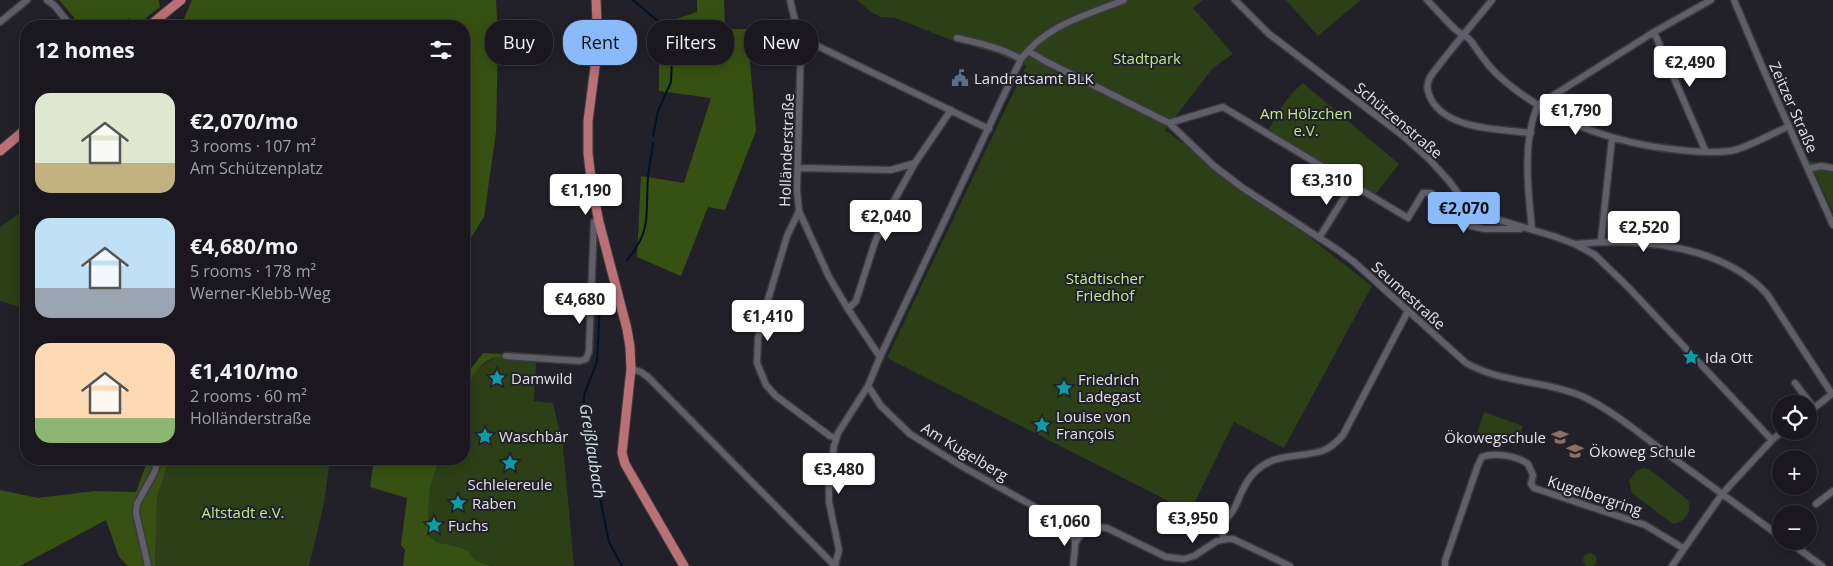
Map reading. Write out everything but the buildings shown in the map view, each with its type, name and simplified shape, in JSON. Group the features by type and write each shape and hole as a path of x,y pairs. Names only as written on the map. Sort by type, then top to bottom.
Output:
{"main road":[{"path":"157,20 181,0"},
{"path":"596,0 598,44 588,121 590,170 599,222 630,347 631,369 622,447 624,459 684,566"},
{"path":"0,151 20,134"}],"street":[{"path":"0,22 27,0"},
{"path":"47,0 54,5 66,20"},
{"name":"Holländerstraße","path":"790,0 795,20"},
{"path":"835,566 839,550 828,502 829,480 836,438 868,386 1021,59 1039,39 1060,25 1089,12 1124,0"},
{"name":"Schützenstraße","path":"1235,0 1269,34 1402,135 1429,159 1476,214 1532,229 1575,244 1595,255 1629,288 1772,440"},
{"path":"1427,0 1458,31 1465,34 1499,77 1538,105 1574,124 1612,138 1654,148 1706,152 1731,151 1789,126"},
{"path":"1492,0 1465,34 1458,39 1430,77 1427,90 1433,103 1451,119 1470,125 1531,133"},
{"path":"1169,123 1224,107 1408,218 1423,193 1431,193 1471,226 1485,229 1532,229 1528,185 1532,117 1538,105 1654,32 1711,0"},
{"name":"Zeitzer Straße","path":"1734,0 1833,225"},
{"path":"1654,32 1706,152"},
{"path":"957,38 986,45 1021,59"},
{"path":"818,46 989,129"},
{"name":"Seumestraße","path":"1028,51 1169,123 1214,166 1243,188 1354,262 1466,363 1480,371 1495,376 1566,390 1586,399 1617,417 1772,530"},
{"name":"Holländerstraße","path":"801,65 797,190 799,211 789,231 764,313 758,338 757,363 766,385 776,396 830,436 836,438"},
{"path":"848,308 856,301 874,242 890,208 914,162 951,110"},
{"path":"1601,241 1612,138"},
{"path":"799,168 891,170 914,162"},
{"path":"1808,169 1821,166 1833,168"},
{"path":"1319,238 1352,185"},
{"path":"799,211 828,277 880,357"},
{"path":"506,356 580,361 586,359 589,351 594,222 599,222"},
{"path":"1575,244 1624,241 1657,244 1692,251 1714,260 1760,286 1833,393 1817,405"},
{"path":"1290,566 1233,539 1223,539 1222,528 1224,521 1234,508 1245,485 1256,471 1271,460 1323,451 1335,444 1343,435 1408,311"},
{"path":"631,369 641,372 649,378 835,566"},
{"path":"1795,383 1802,395"},
{"name":"Am Kugelberg","path":"868,386 881,406 910,434 963,467 1064,523 1107,528 1166,557 1175,559 1194,556 1223,539"},
{"path":"1672,566 1722,494 1772,440"},
{"name":"Kugelbergring","path":"1445,566 1445,561 1478,465 1482,457 1489,455 1517,458 1528,464 1532,471 1531,487 1645,525 1684,548"},
{"path":"148,566 136,513 137,504 156,465"},
{"path":"1816,504 1833,492"},
{"path":"1064,523 1072,532 1076,542"},
{"path":"1073,566 1076,542 1081,534 1091,527"},
{"path":"1800,550 1822,566"}],"green space":[{"path":"59,0 159,0 160,7 143,20 131,20 129,18 126,20 76,20"},
{"path":"192,0 496,0 497,20 485,20 485,65 497,65 496,132 484,217 470,239 470,20 184,20"},
{"path":"697,0 724,0 725,20 673,20 697,12"},
{"name":"Städtischer Friedhof","path":"857,0 1203,0 1193,8 1233,54 1213,68 1165,130 1271,207 1372,286 1284,448 1234,422 1190,512 887,358 1026,66 995,53 953,41 895,18 881,17 871,12"},
{"path":"1286,0 1361,0 1318,36"},
{"path":"734,29 744,29 744,65 750,65 756,131 725,210 708,207 681,276 637,257 641,176 684,183 711,98 659,91 659,65 734,65"},
{"name":"Am Hölzchen e.V.","path":"1303,83 1399,164 1375,195 1268,131 1283,105"},
{"path":"1809,161 1833,166 1833,212"},
{"path":"20,213 20,307 0,301 0,227"},
{"path":"483,353 536,356 536,363 507,358 493,358 481,365 470,384 470,370"},
{"path":"495,357 536,363 534,401 553,403 563,446 574,566 491,566 475,560 468,551 436,542 428,535 430,487 438,465 470,465 470,379 483,364"},
{"path":"1484,412 1523,426 1516,446 1477,433"},
{"path":"146,465 167,465 157,497 155,566 128,566 119,557 106,520 20,566 0,566 0,490 38,498 95,491 136,492"},
{"name":"Altstadt e.V.","path":"167,465 329,465 324,504 309,566 155,566 157,497"},
{"path":"373,465 438,465 431,487 428,535 436,542 468,551 475,560 491,566 403,566 405,550 401,545 407,498 370,487"},
{"path":"1643,468 1649,469 1688,500 1688,512 1682,521 1674,524 1670,522 1632,493 1629,481 1636,471"},
{"path":"1587,553 1593,553 1597,560 1593,567 1587,567 1583,563 1583,557"}],"waterway":[{"name":"Greißlaubach","path":"633,0 673,34 671,82 658,111 653,136"},
{"name":"Greißlaubach","path":"627,260 641,239 644,230 653,143"},
{"name":"Greißlaubach","path":"600,304 597,362 584,395 584,410 591,450 599,470 597,483 609,542 622,566"}],"place":[{"name":"Landratsamt BLK","path":"960,78"},
{"name":"Ida Ott","path":"1691,357"},
{"name":"Damwild","path":"497,378"},
{"name":"Friedrich Ladegast","path":"1064,388"},
{"name":"Louise von François","path":"1042,425"},
{"name":"Waschbär","path":"485,436"},
{"name":"Ökowegschule","path":"1560,437"},
{"name":"Ökoweg Schule","path":"1575,451"},
{"name":"Schleiereule","path":"510,463"},
{"name":"Raben","path":"458,503"},
{"name":"Fuchs","path":"434,525"}],"park label":[{"name":"Stadtpark","path":"1147,58"}]}
